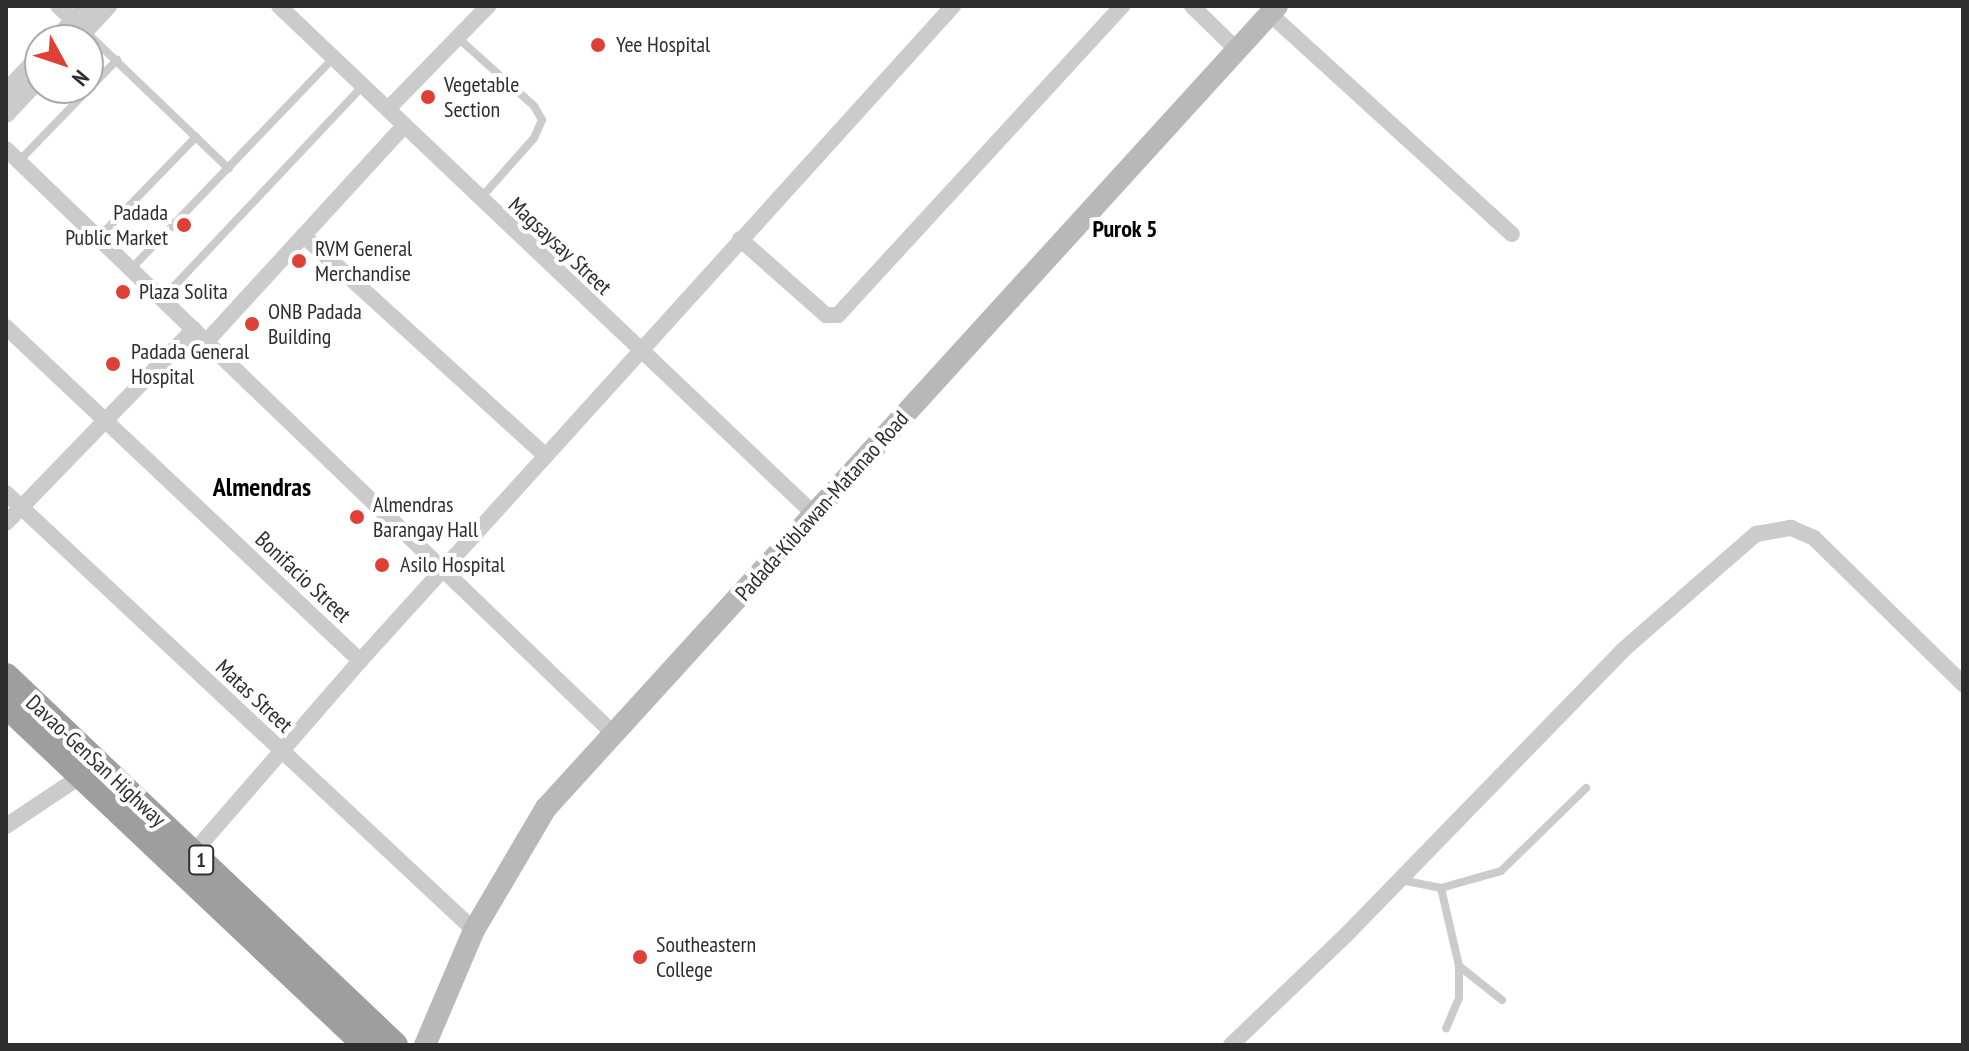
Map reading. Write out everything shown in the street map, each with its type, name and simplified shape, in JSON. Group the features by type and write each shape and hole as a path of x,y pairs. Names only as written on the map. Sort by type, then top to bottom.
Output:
{"highway":[{"name":"Davao-GenSan Highway","path":"6,676 395,1045"},
{"name":"Davao-GenSan Highway","path":"6,705 365,1045"}],"main road":[{"name":"Padada-Kiblawan-Matanao Road","path":"425,1045 474,930 546,808 1273,10"}],"street":[{"path":"58,6 72,24"},
{"path":"86,24 108,6"},
{"name":"Magsaysay Street","path":"279,6 479,200 815,515"},
{"path":"388,109 488,6"},
{"path":"193,853 360,661 953,6"},
{"path":"740,239 826,315 838,315 1122,6"},
{"path":"1192,6 1237,50"},
{"path":"1273,10 1512,234"},
{"path":"6,92 24,73"},
{"path":"6,114 24,95"},
{"path":"206,342 405,125"},
{"path":"6,149 614,734"},
{"path":"304,236 545,455"},
{"name":"Bonifacio Street","path":"6,327 360,661"},
{"path":"6,523 194,329"},
{"name":"Matas Street","path":"6,493 474,930"},
{"path":"1231,1045 1623,650 1731,553 1767,530 1791,528 1814,538 1963,684"},
{"path":"6,826 81,776"}],"lane":[{"path":"458,37 534,106 542,120 534,138 479,200"},
{"path":"104,50 229,169"},
{"path":"130,270 334,57"},
{"path":"19,161 117,60"},
{"path":"162,299 364,86"},
{"path":"98,238 196,137"},
{"path":"1399,879 1441,888 1501,871 1586,788"},
{"path":"1441,888 1459,966 1459,998 1446,1028"},
{"path":"1459,966 1502,1000"}],"place":[{"name":"Yee Hospital","path":"598,45"},
{"name":"Vegetable Section","path":"428,97"},
{"name":"Padada Public Market","path":"184,225"},
{"name":"RVM General Merchandise","path":"299,261"},
{"name":"Plaza Solita","path":"123,292"},
{"name":"ONB Padada Building","path":"252,324"},
{"name":"Padada General Hospital","path":"113,364"},
{"name":"Almendras Barangay Hall","path":"357,517"},
{"name":"Asilo Hospital","path":"382,565"},
{"name":"Southeastern College","path":"640,957"}],"district":[{"name":"Purok 5","path":"1125,229"},
{"name":"Almendras","path":"262,487"}]}
